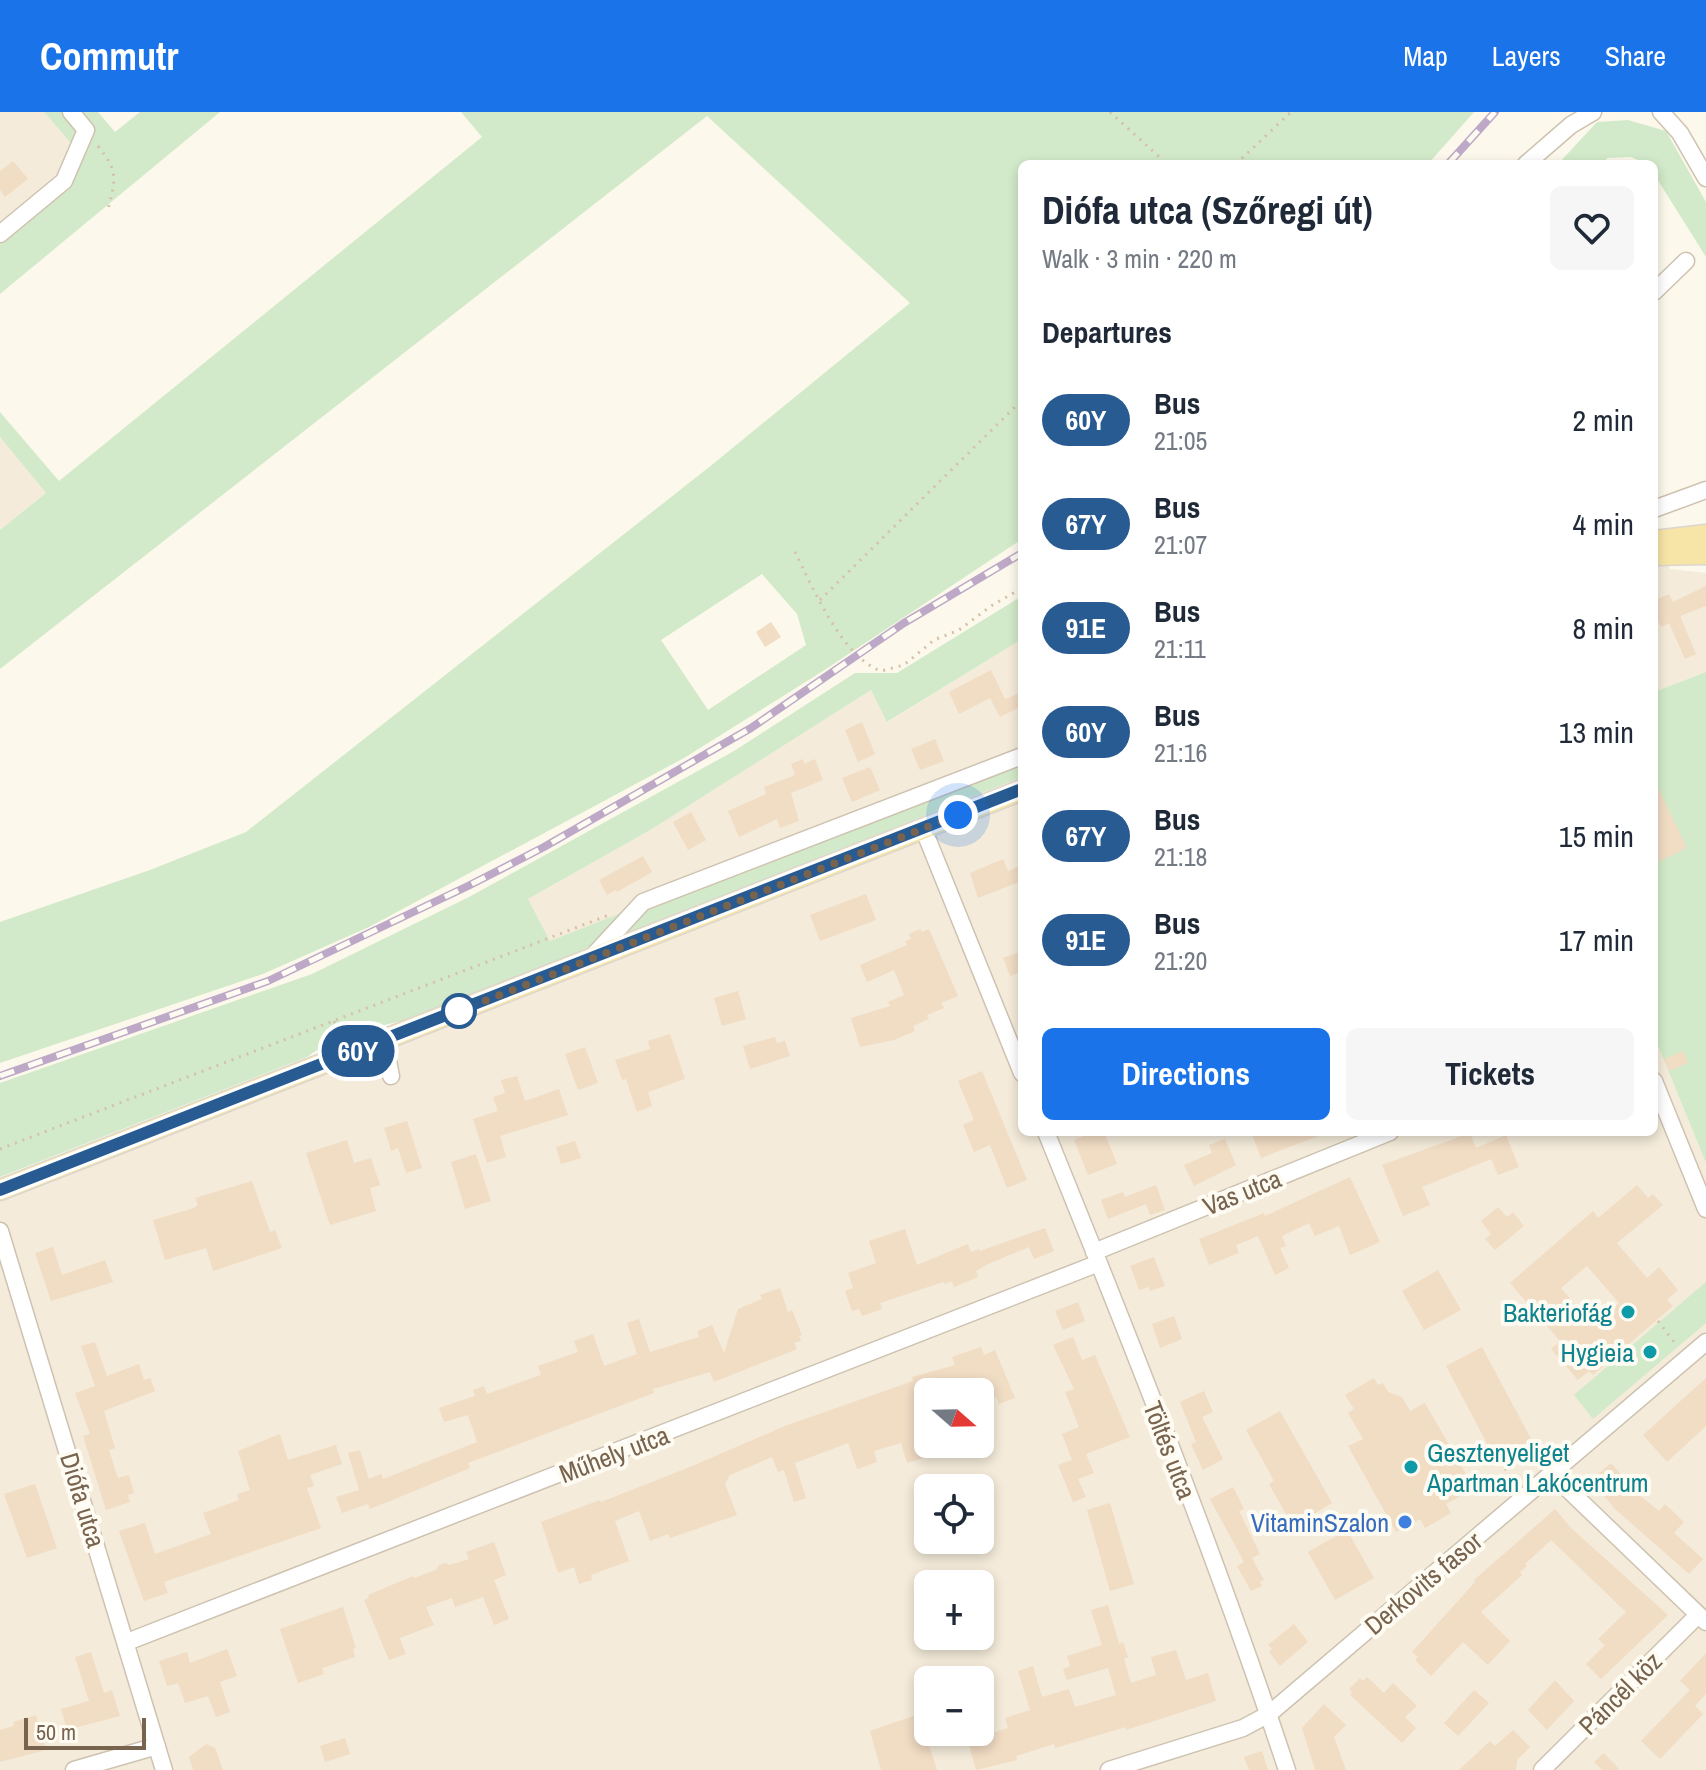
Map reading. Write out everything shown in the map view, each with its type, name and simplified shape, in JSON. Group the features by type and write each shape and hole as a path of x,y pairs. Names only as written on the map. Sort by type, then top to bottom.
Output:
{"main road":[{"path":"1658,541 1706,535"},
{"path":"1658,555 1706,554"},
{"path":"0,1190 1018,792"}],"street":[{"path":"0,234 64,181 86,130 71,112"},
{"path":"1531,160 1571,125 1593,112"},
{"path":"1661,112 1680,133 1706,178"},
{"path":"1658,288 1686,261"},
{"path":"1658,508 1706,490"},
{"path":"588,961 643,902 1018,758"},
{"path":"923,828 1018,1063"},
{"path":"384,1041 391,1076"},
{"path":"1658,1091 1706,1209"},
{"name":"Töltés utca","path":"1048,1136 1097,1257 1269,1714 1287,1770"},
{"name":"Vas utca","path":"1097,1257 1363,1137"},
{"name":"Diófa utca","path":"0,1231 164,1770"},
{"name":"Műhely utca","path":"127,1642 1097,1257"},
{"name":"Derkovits fasor","path":"1109,1770 1243,1728 1269,1714 1706,1342"},
{"name":"Páncél köz","path":"1542,1770 1702,1618 1549,1475"},
{"path":"74,1770 157,1746"}],"path":[{"path":"1110,112 1163,160"},
{"path":"1240,160 1291,112"},
{"path":"86,130 109,159 116,181 107,213"},
{"path":"819,601 1018,404"},
{"path":"795,552 819,601 857,656 881,671 904,665 934,640 959,630 1018,590"},
{"path":"0,1149 613,913"},
{"path":"334,1021 341,1039"},
{"path":"1658,1321 1687,1358"},
{"path":"1525,1496 1504,1467 1527,1448 1549,1475"}],"shaded area":[{"path":"0,112 44,112 76,149 49,186 0,226"},
{"path":"0,437 46,493 0,530"},
{"path":"1658,544 1670,569 1706,573 1706,672 1658,690"},
{"path":"1018,641 1018,1136 1658,1136 1658,1046 1706,1163 1706,1770 0,1770 0,1200 564,980 550,941 528,899 652,829 871,690 888,722"}],"green space":[{"path":"44,112 98,112 115,132 140,112 220,112 0,294 0,226 49,186 76,149"},
{"path":"461,112 1474,112 1432,160 1018,160 1018,542 823,671 684,758 369,927 263,974 0,1063 0,922 150,870 246,832 713,464 910,303 707,116 0,669 0,530 46,493 0,437 0,412 59,481 482,137","holes":["762,574 797,614 806,645 708,710 661,640"]},
{"path":"1628,120 1666,131 1706,202 1706,257 1658,180 1658,160 1631,157 1562,160 1597,122"},
{"path":"1018,598 1018,641 887,722 871,690 652,829 528,899 550,941 629,910 601,943 402,1021 340,1039 307,1057 0,1177 0,1083 312,974 469,897 734,751 855,673 897,673"},
{"path":"1706,672 1706,1163 1658,1046 1658,690"},
{"path":"1018,764 1018,779 622,936 645,905"},
{"path":"1706,1282 1706,1323 1593,1419 1574,1395"}],"building":[{"path":"13,161 28,179 5,197 0,190 0,171"},
{"path":"1706,586 1706,606 1680,616 1696,654 1685,659 1669,623 1661,627 1658,621 1658,599 1669,594 1673,602"},
{"path":"771,622 781,637 765,647 756,632"},
{"path":"991,670 1005,699 1018,694 1018,708 1000,717 990,698 959,714 949,692"},
{"path":"862,722 875,754 858,762 845,730"},
{"path":"935,739 944,761 920,770 911,749"},
{"path":"803,759 804,764 815,759 823,780 791,793 799,821 780,828 777,819 739,837 728,811 766,794 764,787 795,775 791,764"},
{"path":"870,767 880,790 852,802 842,778"},
{"path":"1658,787 1687,848 1658,862"},
{"path":"691,812 706,840 688,850 673,822"},
{"path":"643,856 652,872 607,895 599,880"},
{"path":"1003,859 1008,871 1018,867 1018,883 978,898 970,873"},
{"path":"866,894 876,920 820,941 810,915"},
{"path":"920,929 922,932 929,929 958,996 941,1003 944,1008 927,1015 929,1019 913,1026 915,1031 894,1040 860,1047 851,1018 890,1006 888,1002 904,995 894,970 867,982 860,965 907,945 905,941 911,939 909,934"},
{"path":"1018,952 1018,973 1010,976 1003,958"},
{"path":"738,991 746,1019 722,1026 714,998"},
{"path":"670,1034 685,1079 648,1092 652,1106 637,1112 626,1079 622,1080 615,1060 650,1049 648,1041"},
{"path":"775,1037 777,1043 785,1041 790,1056 750,1069 743,1046"},
{"path":"585,1047 598,1083 578,1090 565,1054"},
{"path":"1683,1051 1688,1063 1669,1071 1664,1059"},
{"path":"982,1071 1027,1180 1007,1188 990,1145 974,1152 963,1125 974,1120 958,1081"},
{"path":"517,1076 525,1101 559,1089 568,1115 500,1136 506,1157 487,1163 473,1119 498,1111 493,1097 505,1093 501,1080"},
{"path":"407,1121 422,1168 406,1173 398,1148 391,1151 384,1128"},
{"path":"1084,1136 1106,1136 1117,1164 1088,1175 1074,1140"},
{"path":"1253,1136 1318,1136 1261,1158"},
{"path":"1462,1136 1471,1136 1476,1148 1506,1136 1519,1167 1498,1175 1491,1159 1422,1187 1430,1205 1403,1216 1382,1165"},
{"path":"1225,1139 1236,1165 1194,1186 1184,1165 1212,1153 1209,1145"},
{"path":"347,1140 354,1163 371,1158 380,1185 370,1188 376,1211 330,1225 306,1153"},
{"path":"575,1141 581,1158 561,1164 556,1147"},
{"path":"476,1154 491,1201 465,1209 451,1162"},
{"path":"1350,1177 1380,1242 1350,1255 1339,1226 1315,1236 1309,1223 1282,1236 1286,1246 1280,1248 1289,1268 1275,1275 1258,1236 1236,1245 1239,1253 1209,1265 1199,1239 1264,1213 1265,1216"},
{"path":"252,1181 270,1232 275,1230 282,1248 213,1271 206,1248 165,1260 153,1220 194,1208 198,1205 195,1198"},
{"path":"1156,1185 1165,1210 1150,1215 1146,1204 1108,1219 1101,1200 1123,1192 1125,1197"},
{"path":"1637,1185 1648,1198 1653,1194 1663,1205 1617,1243 1647,1278 1659,1267 1678,1290 1667,1300 1673,1306 1593,1375 1589,1371 1578,1380 1551,1349 1560,1341 1510,1283 1593,1211 1598,1218","holes":["1587,1266 1619,1303 1593,1326 1561,1288"]},
{"path":"1498,1207 1507,1217 1513,1212 1524,1226 1495,1250 1485,1239 1491,1234 1481,1221"},
{"path":"1045,1228 1054,1251 1034,1259 1029,1247 986,1265 976,1271 978,1277 954,1287 952,1281 943,1282 880,1303 882,1309 862,1316 859,1309 852,1311 845,1291 853,1288 848,1273 876,1263 869,1241 905,1229 917,1265 968,1244 971,1252 980,1251"},
{"path":"53,1247 62,1275 105,1260 113,1282 51,1301 35,1253"},
{"path":"1154,1257 1165,1286 1150,1291 1149,1287 1139,1290 1130,1266"},
{"path":"1438,1270 1461,1310 1424,1330 1402,1291"},
{"path":"780,1288 788,1312 792,1310 802,1335 799,1336 801,1341 794,1343 797,1349 714,1382 710,1372 653,1389 654,1393 468,1463 470,1468 370,1509 368,1504 342,1513 336,1497 359,1490 348,1453 360,1450 369,1479 381,1474 383,1479 477,1442 468,1415 444,1422 439,1408 475,1396 473,1390 484,1386 487,1394 541,1375 538,1366 578,1352 574,1341 593,1334 604,1366 637,1354 627,1323 639,1319 650,1352 699,1337 697,1331 712,1325 724,1353 738,1309 762,1299 760,1295"},
{"path":"1078,1302 1085,1321 1063,1330 1055,1311"},
{"path":"1174,1316 1182,1339 1160,1348 1152,1324"},
{"path":"1073,1337 1082,1360 1095,1355 1130,1437 1086,1454 1094,1473 1078,1479 1086,1497 1073,1502 1058,1465 1072,1460 1062,1434 1079,1427 1065,1392 1074,1389 1053,1345"},
{"path":"95,1342 107,1376 139,1364 144,1380 150,1378 155,1391 104,1411 115,1448 109,1450 118,1478 129,1475 134,1493 128,1495 130,1502 106,1510 83,1436 90,1434 75,1393 95,1386 81,1346"},
{"path":"981,1347 984,1355 995,1350 1015,1398 999,1404 994,1397 994,1378 914,1378 914,1458 924,1458 907,1463 901,1443 874,1451 877,1462 857,1469 848,1443 795,1463 806,1498 794,1502 784,1470 778,1472 772,1457 730,1475 725,1484 737,1515 670,1538 668,1534 650,1541 639,1511 615,1521 629,1561 591,1575 592,1580 579,1584 574,1567 558,1573 541,1522 690,1467 785,1426 913,1381 912,1377 955,1365 952,1357"},
{"path":"1482,1347 1531,1439 1499,1466 1446,1366"},
{"name":"Gesztenyeliget Apartman Lakócentrum","path":"1374,1378 1378,1385 1383,1383 1388,1392 1402,1397 1410,1411 1425,1403 1474,1488 1446,1504 1451,1513 1425,1528 1420,1519 1396,1532 1348,1446 1363,1439 1348,1413 1354,1409 1345,1395"},
{"path":"1706,1378 1706,1426 1667,1462 1643,1435"},
{"path":"1204,1391 1213,1412 1202,1417 1223,1459 1203,1470 1191,1444 1196,1442 1180,1402"},
{"path":"1280,1411 1332,1503 1293,1526 1269,1484 1274,1481 1246,1430"},
{"path":"280,1434 288,1460 336,1445 342,1464 310,1475 314,1486 307,1488 321,1528 164,1582 168,1593 144,1601 119,1531 145,1523 155,1554 211,1534 203,1513 239,1500 237,1494 250,1490 238,1451"},
{"path":"1611,1463 1638,1494 1659,1511 1665,1504 1684,1522 1674,1533 1703,1559 1689,1574 1614,1508 1591,1480"},
{"path":"35,1484 57,1548 27,1558 4,1494"},
{"path":"1233,1487 1244,1509 1239,1511 1260,1554 1252,1558 1264,1580 1260,1582 1262,1586 1251,1591 1237,1566 1244,1562 1210,1499"},
{"path":"1110,1503 1134,1584 1110,1591 1087,1510"},
{"path":"1555,1509 1571,1528 1668,1615 1601,1679 1586,1664 1605,1645 1598,1639 1626,1612 1551,1540 1525,1564 1527,1566 1520,1572 1522,1575 1481,1612 1510,1641 1488,1665 1463,1642 1431,1676 1415,1660 1418,1657 1412,1652 1474,1580"},
{"path":"1347,1530 1374,1578 1335,1600 1308,1552"},
{"path":"494,1542 506,1575 494,1580 509,1619 494,1625 483,1597 455,1607 452,1598 426,1607 434,1625 400,1638 406,1654 389,1660 364,1600 369,1598 368,1595 436,1570 439,1565 469,1559 466,1552"},
{"path":"1108,1605 1119,1644 1123,1642 1128,1657 1124,1659 1131,1683 1156,1675 1151,1657 1176,1650 1186,1680 1208,1673 1216,1701 1126,1730 1126,1727 1055,1748 1054,1744 1016,1756 1017,1760 976,1770 969,1746 994,1746 994,1733 1008,1728 1005,1718 1030,1710 1018,1671 1033,1666 1042,1697 1069,1689 1075,1707 1116,1695 1108,1668 1067,1680 1063,1669 1070,1666 1067,1656 1102,1645 1091,1610"},
{"path":"343,1607 356,1648 353,1649 355,1657 322,1668 324,1674 298,1683 280,1629"},
{"path":"1294,1624 1308,1642 1280,1666 1269,1652 1272,1649 1268,1645"},
{"path":"227,1649 237,1676 220,1682 230,1712 216,1717 208,1696 185,1703 178,1683 167,1686 159,1661 187,1652 190,1663"},
{"path":"91,1652 104,1693 112,1690 120,1716 67,1730 61,1709 89,1701 75,1657"},
{"path":"1706,1653 1706,1694 1695,1706 1703,1714 1660,1759 1641,1741 1690,1690 1680,1681"},
{"path":"1367,1677 1384,1693 1393,1683 1417,1706 1405,1717 1416,1728 1402,1743 1350,1695 1352,1692 1349,1689 1360,1678 1363,1681"},
{"path":"1555,1680 1574,1701 1547,1730 1528,1710"},
{"path":"1474,1690 1489,1703 1458,1736 1444,1723"},
{"path":"1324,1704 1346,1725 1334,1737 1346,1770 1315,1770 1302,1728"},
{"path":"36,1715 46,1750 0,1762 0,1730"},
{"path":"914,1716 914,1746 929,1746 937,1770 881,1770 870,1731"},
{"path":"1513,1730 1530,1747 1517,1760 1516,1770 1459,1770 1490,1741 1495,1746"},
{"path":"345,1738 350,1754 325,1762 320,1746"},
{"path":"206,1744 215,1748 223,1770 193,1770 189,1757"},
{"path":"1262,1751 1268,1770 1249,1770 1244,1757"},
{"path":"1604,1753 1620,1770 1602,1770 1594,1762"}],"railway":[{"path":"1452,160 1495,112"},
{"path":"0,1076 268,981 468,886 544,847 751,728 904,623 1018,555"}],"bus line":[{"name":"60Y","path":"0,1190 1018,791"}],"place":[{"name":"Bakteriofág","path":"1628,1312"},
{"name":"Hygieia","path":"1650,1352"},
{"name":"Gesztenyeliget Apartman Lakócentrum","path":"1411,1467"},
{"name":"VitaminSzalon","path":"1405,1522"}],"route":[{"path":"459,1011 958,815"}]}
